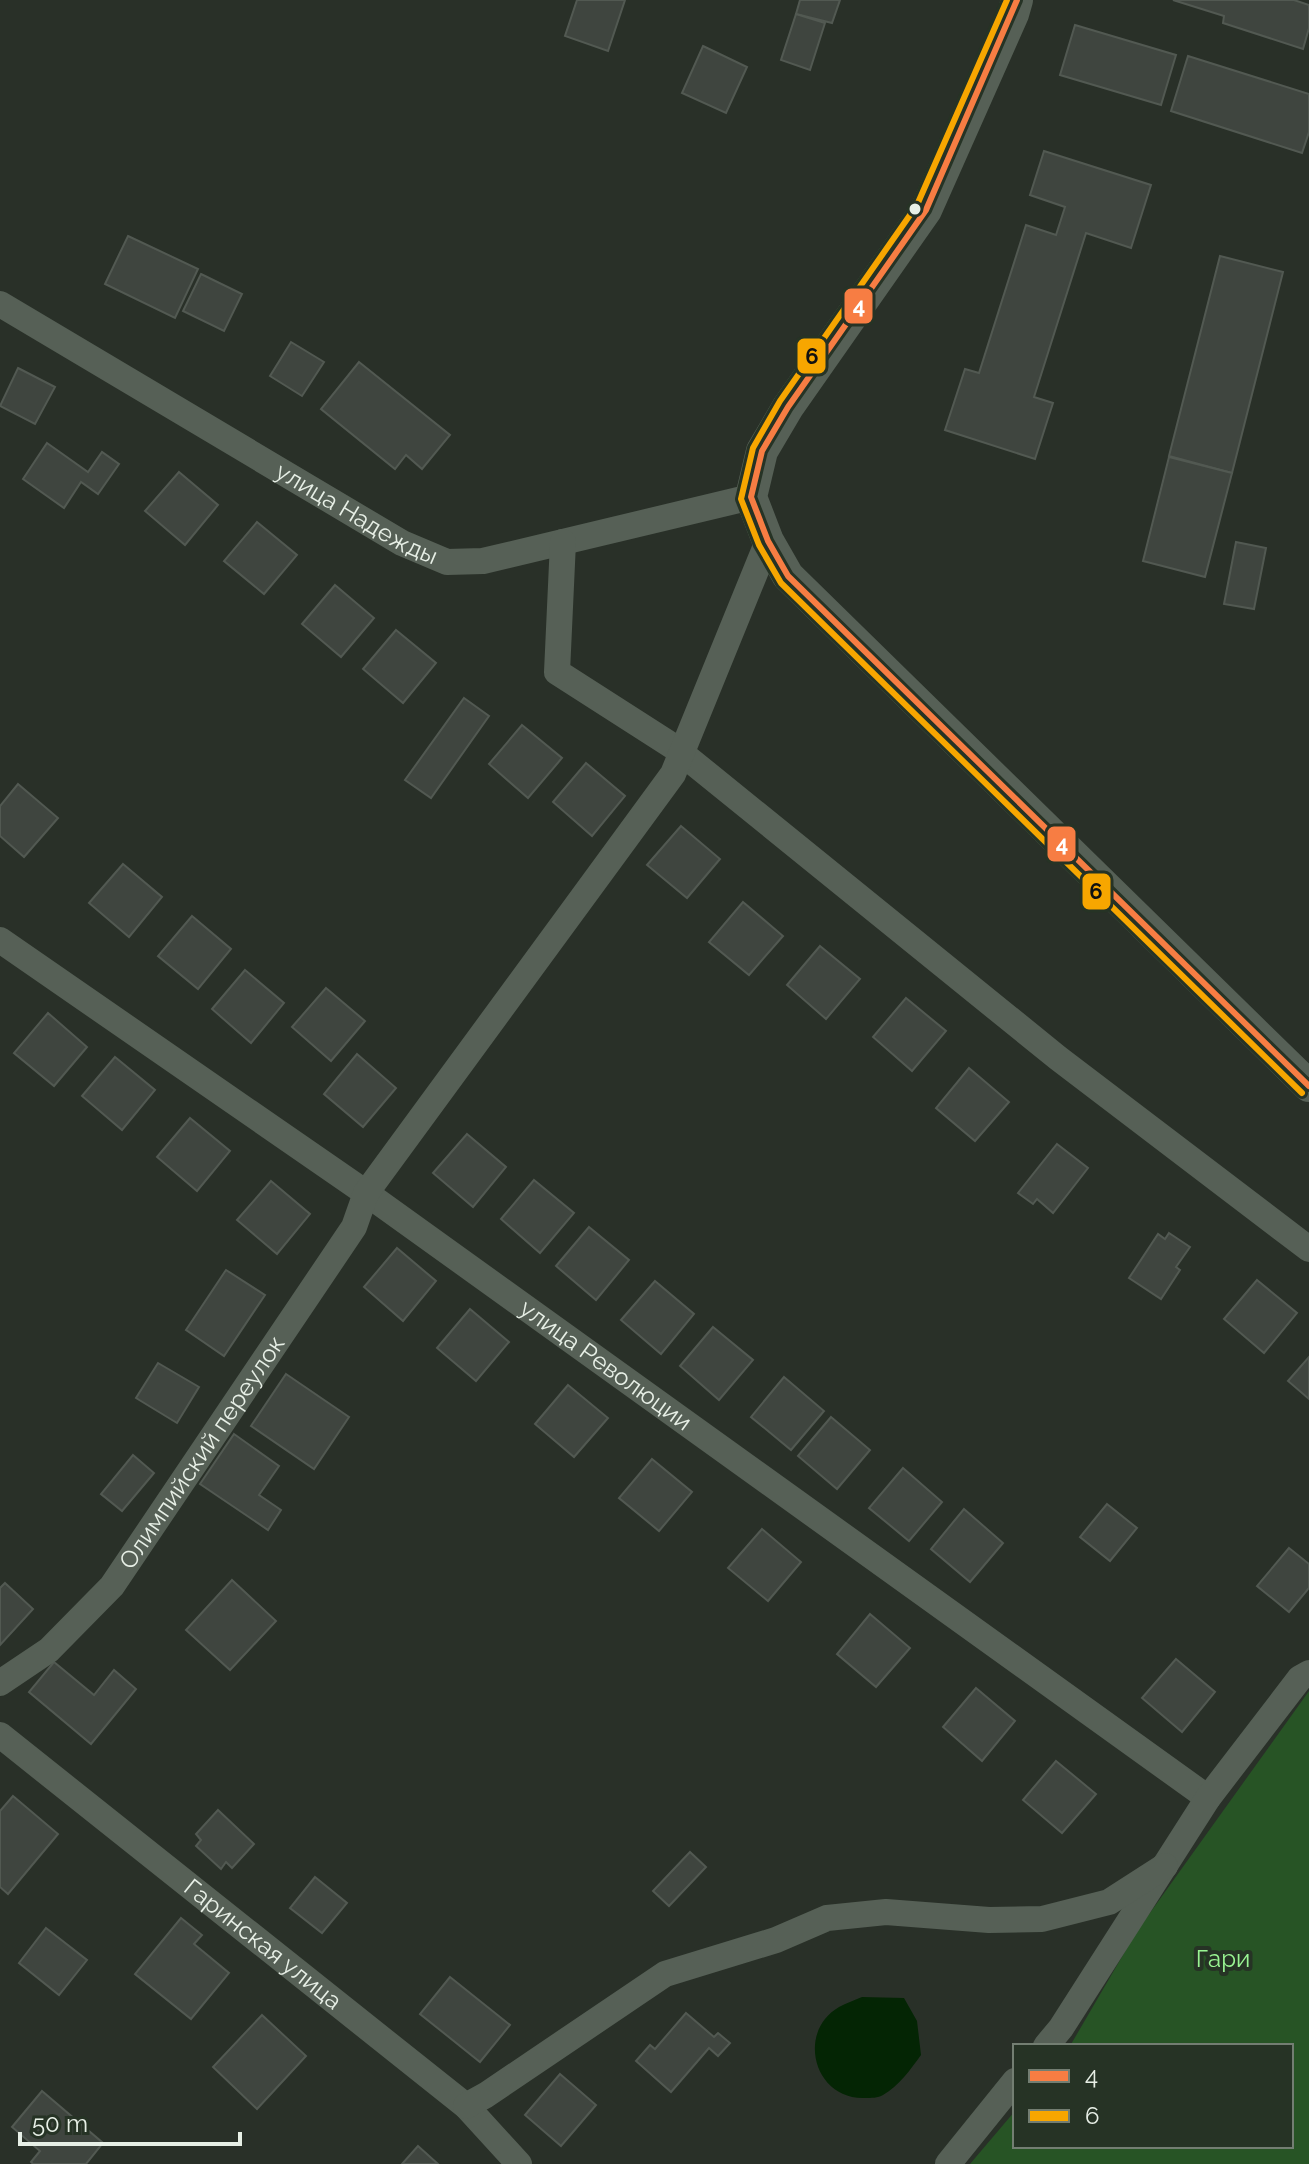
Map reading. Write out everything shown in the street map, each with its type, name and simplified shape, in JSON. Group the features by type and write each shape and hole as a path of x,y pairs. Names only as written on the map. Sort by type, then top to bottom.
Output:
{"street":[{"path":"1017,0 926,210 788,407 762,451 751,497 768,541 788,576 1309,1086"},
{"name":"улица Надежды","path":"0,304 402,543 447,562 483,561 751,497"},
{"name":"Олимпийский переулок","path":"0,1683 49,1650 112,1586 354,1227 366,1193 673,774 768,541"},
{"path":"563,542 557,672 682,753 1058,1058 1309,1249"},
{"name":"улица Революции","path":"0,940 366,1193 1208,1798"},
{"path":"1048,2044 1061,2028 1208,1798 1300,1678 1309,1673"},
{"name":"Гаринская улица","path":"0,1735 466,2106 519,2164"},
{"path":"466,2106 665,1974 776,1940 827,1918 886,1912 989,1920 1042,1919 1109,1902 1165,1866"},
{"path":"948,2164 1013,2083"}],"green space":[{"name":"Гари","path":"1309,1691 1309,2164 970,2164 1013,2113 1013,2148 1293,2148 1293,2044 1071,2044 1137,1931"}],"shaded area":[{"path":"862,1997 904,1998 917,2021 921,2055 894,2087 874,2098 847,2096 833,2088 823,2077 815,2047 818,2032 826,2018 839,2007"}],"building":[{"path":"577,0 625,0 608,51 565,36"},
{"path":"800,0 840,0 832,23 796,14"},
{"path":"1173,0 1294,0 1309,5 1309,28 1303,49 1223,23 1224,16"},
{"path":"796,14 825,23 810,70 781,60"},
{"path":"1075,25 1176,55 1161,105 1060,75"},
{"path":"703,46 747,67 726,113 682,93"},
{"path":"1188,56 1309,94 1309,132 1302,153 1171,111"},
{"path":"1044,151 1151,185 1131,248 1086,233 1034,397 1053,403 1035,459 945,430 965,369 979,373 1026,225 1056,235 1065,207 1030,195"},
{"path":"128,236 198,269 175,318 105,284"},
{"path":"1220,256 1283,272 1232,473 1169,456"},
{"path":"201,274 242,294 224,331 183,311"},
{"path":"291,342 324,362 302,396 270,376"},
{"path":"359,362 450,435 422,469 406,455 395,469 321,409"},
{"path":"18,368 55,387 35,424 0,406"},
{"path":"47,443 88,472 102,452 119,464 98,494 81,482 64,508 23,479"},
{"path":"1169,457 1232,473 1205,577 1143,561"},
{"path":"179,472 218,505 185,545 145,511"},
{"path":"257,522 297,555 264,594 224,561"},
{"path":"1236,542 1266,548 1254,609 1224,604"},
{"path":"335,585 374,618 341,657 302,624"},
{"path":"396,630 436,663 403,703 363,669"},
{"path":"464,698 489,716 431,798 405,780"},
{"path":"522,725 562,758 528,798 489,764"},
{"path":"586,763 625,796 592,836 553,802"},
{"path":"18,784 58,818 24,857 0,836 0,806"},
{"path":"681,826 720,859 687,898 647,865"},
{"path":"123,864 162,897 129,937 89,903"},
{"path":"743,902 783,936 749,975 709,942"},
{"path":"192,916 231,949 198,989 158,956"},
{"path":"820,946 860,979 826,1019 787,985"},
{"path":"245,970 284,1003 251,1043 212,1009"},
{"path":"326,988 365,1021 331,1061 292,1027"},
{"path":"906,998 946,1031 912,1071 873,1037"},
{"path":"48,1013 87,1047 54,1086 14,1053"},
{"path":"357,1054 396,1088 363,1127 324,1094"},
{"path":"115,1057 155,1090 122,1130 82,1096"},
{"path":"969,1068 1009,1102 975,1141 936,1108"},
{"path":"190,1118 230,1151 197,1191 157,1157"},
{"path":"467,1134 506,1167 473,1207 433,1173"},
{"path":"1057,1144 1088,1168 1053,1213 1037,1199 1033,1204 1018,1193"},
{"path":"534,1180 574,1213 540,1253 501,1219"},
{"path":"271,1181 310,1214 277,1254 237,1220"},
{"path":"589,1227 629,1260 596,1300 556,1266"},
{"path":"1169,1233 1190,1247 1176,1267 1180,1270 1161,1299 1129,1278 1158,1234 1165,1239"},
{"path":"397,1248 436,1281 403,1321 364,1287"},
{"path":"226,1270 265,1295 224,1356 186,1330"},
{"path":"1257,1280 1297,1313 1264,1353 1224,1319"},
{"path":"655,1281 694,1314 661,1354 621,1320"},
{"path":"470,1309 509,1342 476,1381 437,1348"},
{"path":"713,1327 753,1360 719,1400 680,1366"},
{"path":"1309,1357 1309,1399 1288,1381"},
{"path":"158,1363 199,1387 177,1423 136,1398"},
{"path":"286,1374 349,1417 314,1469 251,1426"},
{"path":"784,1377 824,1411 791,1450 751,1417"},
{"path":"568,1385 608,1418 574,1457 535,1424"},
{"path":"831,1417 870,1450 837,1489 798,1456"},
{"path":"234,1434 279,1466 259,1495 281,1510 268,1530 200,1484"},
{"path":"133,1455 154,1473 122,1511 101,1494"},
{"path":"652,1459 692,1492 659,1531 619,1498"},
{"path":"903,1468 942,1502 909,1541 869,1508"},
{"path":"1107,1504 1137,1528 1110,1561 1080,1537"},
{"path":"964,1509 1003,1543 970,1582 931,1549"},
{"path":"762,1529 801,1562 768,1601 728,1568"},
{"path":"1289,1548 1309,1564 1309,1588 1289,1612 1257,1586"},
{"path":"232,1580 276,1621 230,1670 186,1630"},
{"path":"5,1583 33,1609 0,1645 0,1588"},
{"path":"870,1614 910,1648 876,1687 837,1654"},
{"path":"1176,1659 1215,1692 1182,1732 1142,1698"},
{"path":"54,1662 94,1695 114,1670 136,1689 91,1744 29,1692"},
{"path":"976,1688 1015,1721 982,1761 943,1727"},
{"path":"1056,1761 1096,1794 1062,1833 1023,1800"},
{"path":"13,1796 58,1834 8,1894 0,1887 0,1811"},
{"path":"218,1810 254,1844 232,1868 226,1862 221,1869 196,1846 201,1840 196,1834"},
{"path":"690,1852 706,1867 669,1906 653,1891"},
{"path":"315,1877 347,1903 322,1933 290,1908"},
{"path":"181,1918 202,1935 194,1944 229,1973 191,2019 135,1974"},
{"path":"46,1928 87,1960 59,1995 19,1963"},
{"path":"450,1977 510,2025 480,2062 420,2014"},
{"path":"686,2013 714,2037 718,2033 730,2043 718,2056 709,2048 671,2092 636,2061 650,2045 655,2049"},
{"path":"262,2015 306,2056 257,2109 213,2067"},
{"path":"560,2074 596,2105 561,2146 525,2115"},
{"path":"42,2091 103,2143 86,2164 31,2162 40,2151 12,2127"},
{"path":"418,2146 438,2164 402,2164"}],"transit line":[{"name":"6","path":"1007,0 917,205 780,401 753,448 741,499 759,545 781,583 1302,1093"},
{"name":"4","path":"1017,0 926,210 788,407 762,451 751,497 768,541 788,576 1309,1086"}]}
